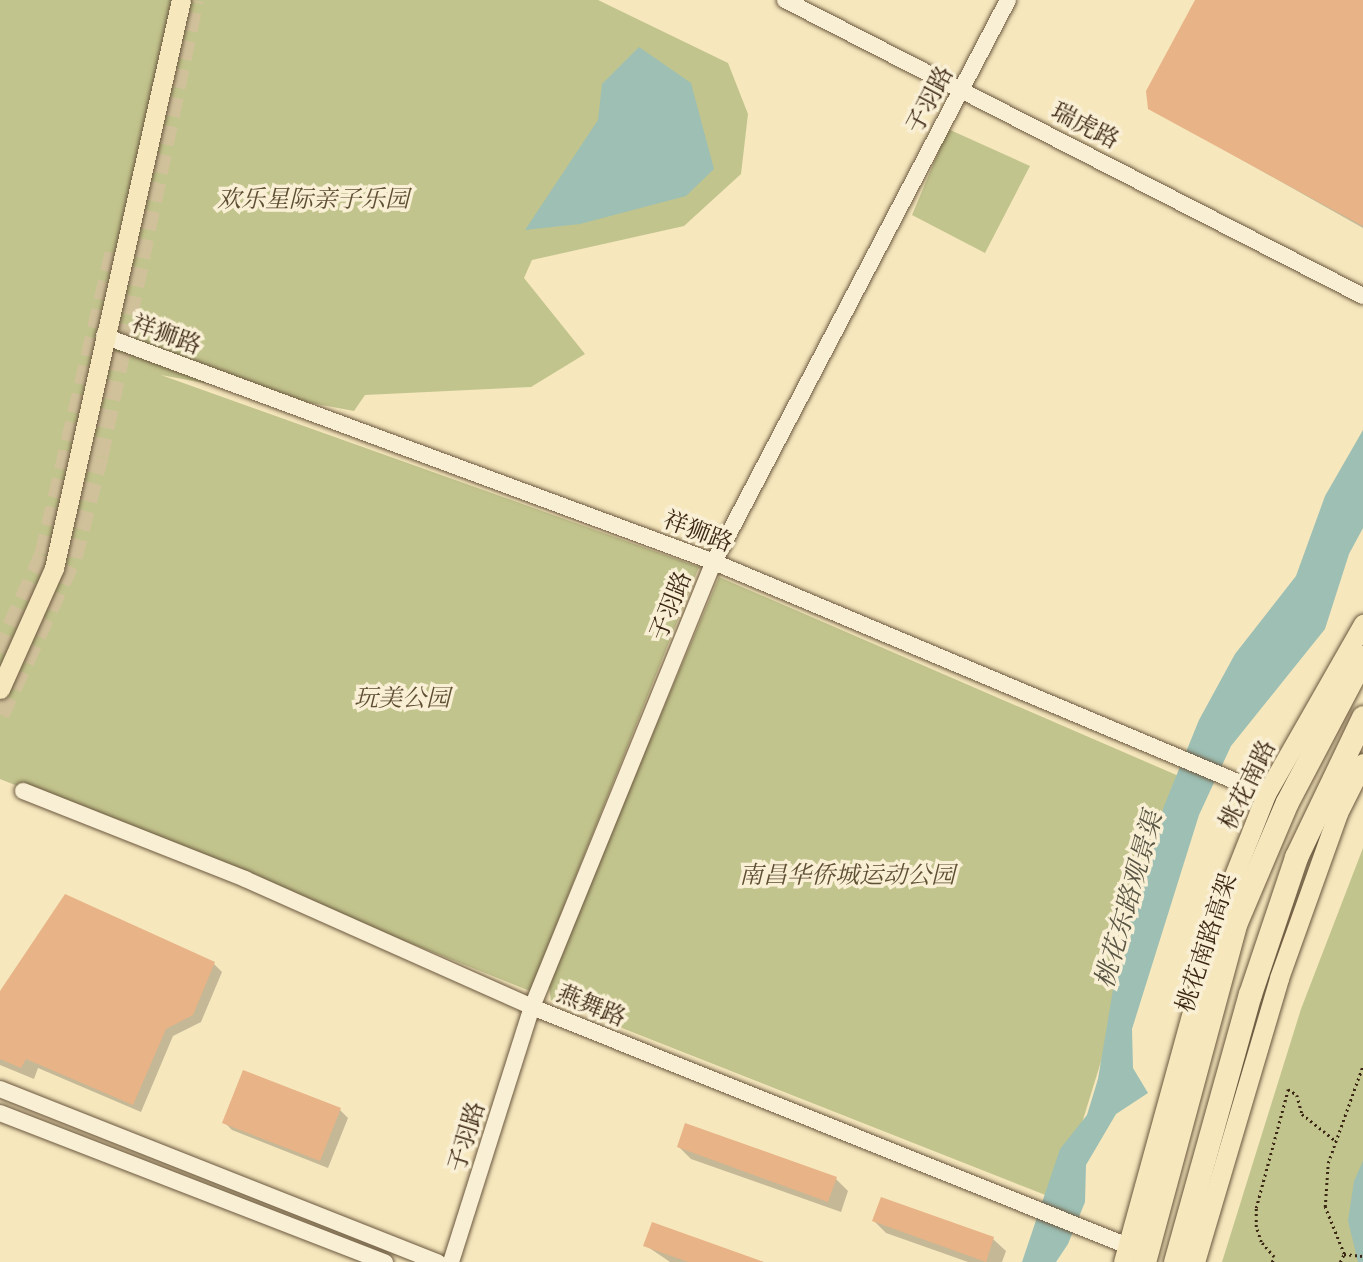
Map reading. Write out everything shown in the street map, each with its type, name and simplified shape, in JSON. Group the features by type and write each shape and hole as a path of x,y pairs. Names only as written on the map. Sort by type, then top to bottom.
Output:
{"highway":[{"name":"桃花南路高架","path":"1135,1256 1236,922 1287,802 1363,657"},
{"path":"1175,1262 1250,993 1296,857 1363,717"}],"main road":[{"path":"0,689 54,568 181,0"},
{"name":"桃花南路","path":"1135,1256 1219,914 1266,794 1363,624"},
{"path":"1195,1262 1279,978 1338,813 1363,764"}],"street":[{"name":"瑞虎路","path":"785,0 1363,296"},
{"name":"子羽路","path":"451,1262 531,1007 714,562 1007,0"},
{"name":"祥狮路","path":"104,336 714,562 1165,755 1266,794"},
{"name":"燕舞路","path":"23,792 244,879 531,1007 1033,1206 1095,1232 1135,1256"},
{"path":"0,1089 438,1262"},
{"path":"0,1113 384,1262"}],"path":[{"path":"1340,1262 1344,1254 1325,1207 1328,1163 1363,1065"},
{"path":"1272,1262 1274,1257 1261,1242 1256,1227 1256,1208 1288,1089 1297,1095 1308,1121 1336,1141"},
{"path":"1344,1254 1363,1256"}],"green space":[{"path":"0,0 598,0 728,63 748,114 741,174 684,226 532,260 524,278 585,354 531,387 365,395 354,411 161,375 699,567 530,991 0,779"},
{"path":"948,129 1030,166 985,253 912,215"},
{"name":"南昌华侨城运动公园","path":"719,577 1188,780 1073,1152 1053,1198 551,1000 548,981"},
{"path":"1363,848 1363,1262 1222,1262 1301,1009"}],"water":[{"path":"639,47 691,83 714,169 686,196 580,224 525,230 598,120 602,84"},
{"path":"1363,430 1363,528 1349,554 1325,629 1231,746 1199,815 1132,1029 1133,1068 1148,1093 1116,1114 1086,1165 1085,1202 1068,1244 1056,1262 1022,1262 1060,1149 1087,1115 1098,1079 1119,954 1164,806 1199,720 1235,654 1296,576 1325,496"},
{"path":"1363,1161 1363,1262 1358,1262 1348,1221 1354,1181"}],"building":[{"path":"1195,0 1363,0 1363,226 1148,109 1146,91"},
{"path":"65,894 215,962 193,1015 166,1029 133,1105 26,1059 21,1068 0,1059 0,991"},
{"path":"243,1070 341,1108 320,1161 222,1123"},
{"path":"685,1123 837,1177 828,1202 677,1147"},
{"path":"881,1197 994,1237 986,1262 872,1221"},
{"path":"652,1222 764,1262 688,1262 643,1246"}],"tunnel":[{"path":"0,714 73,557 99,456 194,0"},
{"path":"0,652 44,554 115,250"}],"park label":[{"name":"欢乐星际亲子乐园","path":"313,200"},
{"name":"玩美公园","path":"402,699"}],"water label":[{"name":"桃花东路观景渠","path":"1129,900"}]}
